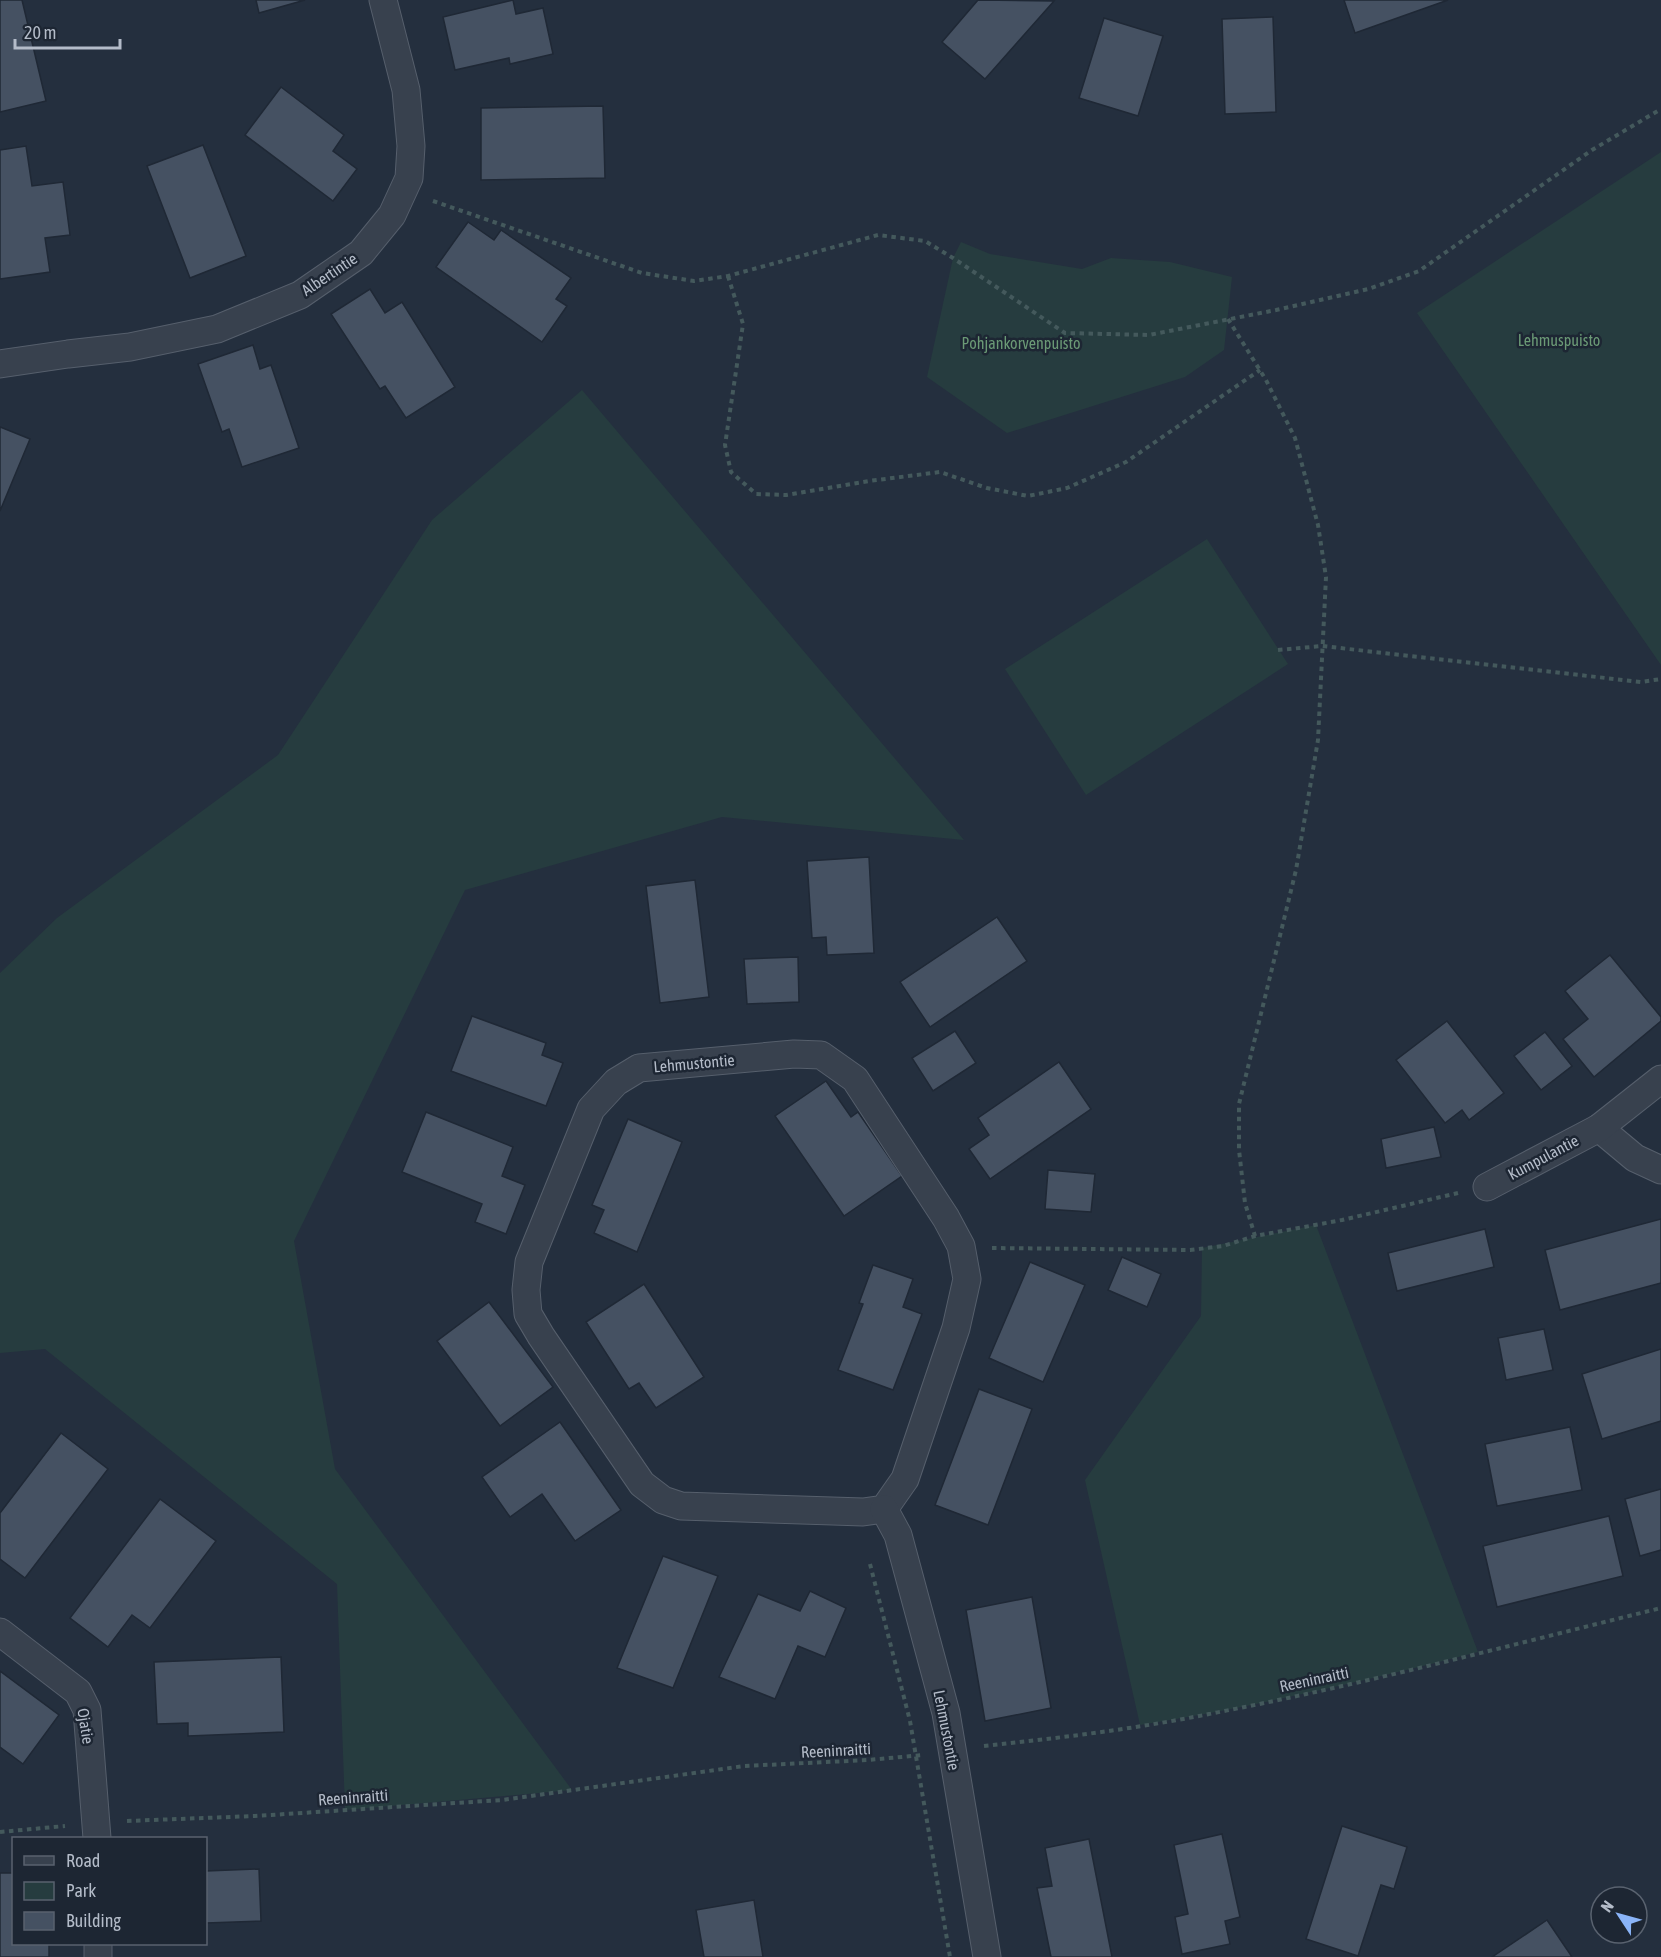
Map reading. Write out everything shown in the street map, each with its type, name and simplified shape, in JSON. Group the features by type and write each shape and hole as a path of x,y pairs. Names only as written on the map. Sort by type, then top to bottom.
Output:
{"street":[{"name":"Albertintie","path":"0,364 130,347 217,329 300,295 361,253 392,215 409,178 411,146 406,90 383,0"},
{"name":"Lehmustontie","path":"794,1054 821,1055 855,1079 946,1218 961,1246 967,1279 956,1328 905,1479 884,1509 863,1512 681,1506 663,1500 642,1484 528,1314 526,1290 529,1262 591,1108 616,1082 639,1068 794,1054"},
{"name":"Kumpulantie","path":"1487,1187 1599,1128 1661,1079"},
{"path":"1599,1128 1635,1158 1661,1170"},
{"name":"Lehmustontie","path":"884,1509 898,1535 946,1713 987,1957"},
{"name":"Ojatie","path":"0,1632 78,1692 87,1710 97,1831"}],"path":[{"path":"403,191 642,273 694,281 728,276 878,235 925,241 1065,333 1149,335 1368,289 1419,271 1592,150 1661,109"},
{"path":"728,276 743,324 725,445 731,472 756,494 786,495 940,472 987,488 1028,496 1067,489 1126,462 1260,370"},
{"path":"1228,319 1260,370 1295,438 1318,525 1326,577 1318,740 1296,870 1239,1104 1240,1161 1245,1203 1255,1236"},
{"path":"1278,650 1322,646 1641,682 1661,679"},
{"path":"961,1246 1190,1250 1222,1246 1255,1236 1342,1220 1487,1187"},
{"path":"870,1562 910,1721 950,1957"},
{"name":"Reeninraitti","path":"0,1832 97,1831 255,1816 502,1800 744,1767 915,1756 951,1749 1040,1740 1208,1714 1387,1676 1661,1608"}],"green space":[{"name":"Lehmuspuisto","path":"1661,152 1661,665 1417,313"},
{"name":"Pohjankorvenpuisto","path":"961,242 990,254 1082,269 1111,258 1170,262 1232,277 1224,350 1185,377 1007,433 927,377 953,258"},
{"path":"582,390 964,840 722,817 465,890 294,1241 335,1469 572,1790 345,1810 337,1584 45,1349 0,1353 0,973 57,918 278,755 432,520"},
{"path":"1207,539 1288,664 1086,795 1005,669"},
{"path":"1316,1225 1478,1652 1310,1693 1140,1725 1085,1480 1201,1316 1202,1248"}],"building":[{"path":"0,0 22,0 46,101 0,112"},
{"path":"256,0 305,0 259,13"},
{"path":"513,0 516,14 543,8 553,54 510,64 509,58 455,70 443,17"},
{"path":"978,0 1054,1 985,79 942,42"},
{"path":"1344,0 1448,0 1355,33"},
{"path":"1273,17 1276,112 1225,114 1222,19"},
{"path":"1104,18 1163,36 1138,116 1079,98"},
{"path":"281,87 344,135 333,151 357,169 333,201 245,135"},
{"path":"603,106 605,178 481,180 481,108"},
{"path":"203,145 246,256 190,278 147,166"},
{"path":"26,146 32,186 63,182 70,235 45,238 50,272 0,279 0,150"},
{"path":"468,222 494,240 501,230 571,278 556,299 567,306 542,342 436,267"},
{"path":"370,289 385,313 402,302 455,387 406,418 385,386 380,389 331,314"},
{"path":"253,345 260,369 271,365 299,448 242,467 229,429 222,432 198,364"},
{"path":"0,427 30,439 0,511"},
{"path":"869,857 874,953 827,955 826,937 812,938 807,861"},
{"path":"695,880 709,997 660,1003 646,886"},
{"path":"997,917 1027,961 930,1027 900,982"},
{"path":"1610,955 1661,1017 1661,1021 1594,1077 1563,1039 1588,1019 1565,991"},
{"path":"798,957 799,1002 747,1004 744,959"},
{"path":"472,1016 546,1043 542,1055 563,1063 546,1106 451,1071"},
{"path":"1447,1021 1504,1093 1469,1120 1462,1110 1445,1123 1396,1060"},
{"path":"955,1031 976,1063 933,1091 912,1058"},
{"path":"1545,1032 1572,1066 1541,1090 1514,1056"},
{"path":"1059,1062 1091,1109 990,1179 969,1149 989,1135 978,1118"},
{"path":"826,1081 851,1117 858,1112 902,1176 844,1216 775,1116"},
{"path":"426,1112 513,1147 502,1176 525,1185 506,1234 475,1222 482,1204 402,1172"},
{"path":"628,1119 682,1142 637,1252 594,1233 604,1210 592,1205"},
{"path":"1434,1127 1441,1157 1386,1168 1381,1139"},
{"path":"1048,1170 1095,1174 1091,1212 1045,1209"},
{"path":"1661,1219 1661,1283 1560,1310 1545,1250"},
{"path":"1485,1229 1494,1267 1397,1291 1388,1253"},
{"path":"1122,1257 1161,1274 1147,1307 1108,1290"},
{"path":"1030,1262 1085,1285 1043,1382 989,1358"},
{"path":"873,1265 913,1279 903,1307 922,1314 893,1390 838,1370 863,1304 859,1303"},
{"path":"644,1284 704,1377 656,1408 639,1383 629,1389 586,1322"},
{"path":"489,1302 553,1387 500,1426 437,1341"},
{"path":"1544,1329 1553,1370 1506,1380 1498,1338"},
{"path":"1661,1349 1661,1421 1602,1439 1582,1374"},
{"path":"979,1389 1032,1409 988,1525 935,1505"},
{"path":"560,1422 621,1510 575,1541 542,1494 510,1517 482,1477"},
{"path":"1570,1427 1582,1490 1497,1506 1485,1444"},
{"path":"61,1433 108,1469 25,1578 0,1559 0,1513"},
{"path":"1661,1489 1661,1550 1640,1556 1625,1499"},
{"path":"160,1499 216,1541 150,1628 132,1615 108,1647 70,1618"},
{"path":"1609,1516 1623,1576 1497,1607 1483,1546"},
{"path":"663,1556 718,1576 673,1688 617,1668"},
{"path":"810,1591 846,1608 825,1657 798,1646 775,1699 719,1677 758,1594 800,1611"},
{"path":"1032,1597 1051,1708 985,1721 966,1610"},
{"path":"281,1657 284,1732 188,1736 188,1723 157,1724 154,1662"},
{"path":"0,1671 59,1715 23,1764 0,1747"},
{"path":"1342,1826 1407,1847 1394,1889 1381,1885 1358,1956 1306,1939"},
{"path":"1222,1834 1240,1917 1225,1921 1230,1944 1182,1954 1175,1917 1188,1914 1174,1845"},
{"path":"1089,1839 1112,1957 1051,1957 1037,1888 1052,1886 1045,1848"},
{"path":"259,1869 261,1921 207,1923 207,1871"},
{"path":"0,1873 12,1873 12,1945 49,1945 49,1957 0,1957"},
{"path":"754,1900 763,1957 704,1957 696,1910"},
{"path":"1547,1920 1572,1957 1492,1957"}]}
